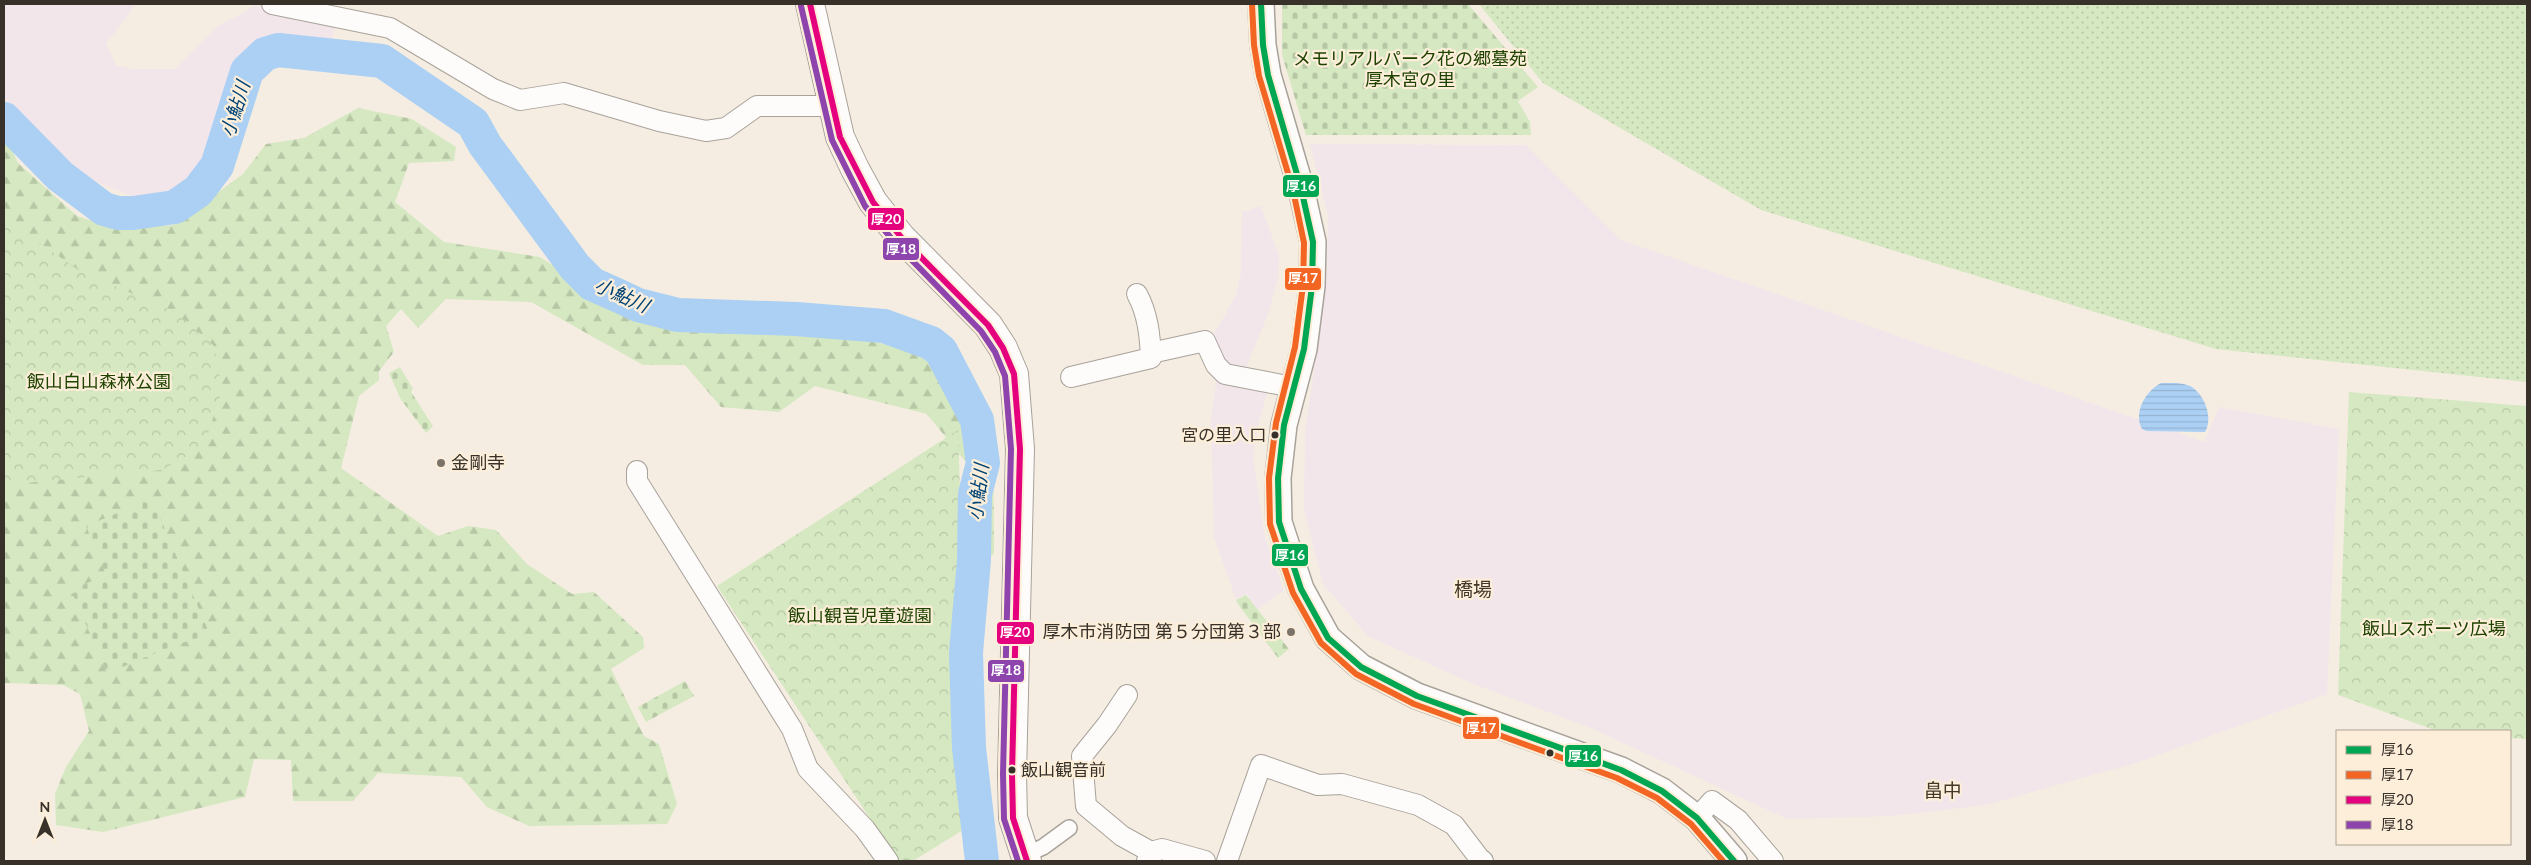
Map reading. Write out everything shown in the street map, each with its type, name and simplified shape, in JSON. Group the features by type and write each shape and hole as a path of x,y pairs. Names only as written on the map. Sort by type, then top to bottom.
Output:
{"main road":[{"path":"810,4 840,137 873,202 901,237 988,325 1003,348 1014,374 1020,448 1012,774 1013,818 1026,858"}],"street":[{"path":"272,4 339,10 390,28 493,88 520,100 564,94 659,121 706,131 726,128 757,106 832,106"},
{"path":"1261,4 1263,45 1268,75 1301,188 1313,242 1312,286 1304,350 1284,425 1278,478 1280,522 1301,589 1328,638 1362,667 1417,696 1621,770 1662,791 1697,818 1734,861"},
{"path":"1071,377 1151,358 1150,332 1137,294"},
{"path":"1151,353 1205,341 1216,365 1225,374 1293,387"},
{"path":"637,471 637,481 792,729 808,769 864,829 888,861"},
{"path":"1127,695 1107,725 1082,756 1086,806 1149,857 1162,849 1205,861"},
{"path":"1227,861 1261,765 1318,785 1342,784 1418,806 1454,825 1480,859 1484,861"},
{"path":"1697,818 1712,801 1738,820 1773,861"},
{"path":"1026,858 1069,828"}],"shaded area":[{"path":"4,4 136,4 106,44 116,65 131,69 176,69 217,27 255,6 337,23 330,44 293,38 265,38 257,40 246,49 213,143 194,181 170,197 149,198 133,196 69,172 50,155 18,117 4,98"},
{"path":"1310,144 1526,145 1621,240 2204,442 2219,407 2339,429 2327,694 2136,763 1986,805 1893,816 1787,819 1591,728 1471,683 1368,636 1323,584 1304,510 1305,433 1327,277 1328,217"},
{"path":"1261,206 1279,256 1278,279 1267,317 1245,370 1222,367 1209,338 1217,329 1236,295 1241,273 1242,212"},
{"path":"1217,377 1269,385 1258,425 1253,457 1265,538 1284,590 1257,610 1247,594 1236,599 1214,537 1211,419"}],"green space":[{"name":"メモリアルパーク花の郷墓苑 厚木宮の里","path":"1282,4 1468,4 1538,87 1518,101 1530,122 1531,135 1306,135 1282,55"},
{"path":"1479,4 2527,4 2527,382 2216,349 1761,210 1543,83"},
{"path":"358,108 412,119 456,147 454,161 409,163 395,202 444,242 540,257 625,311 805,322 965,367 993,415 994,553 960,584 923,565 977,476 927,414 815,386 779,412 721,407 685,365 643,365 531,302 446,299 418,328 401,309 386,326 394,352 379,371 379,380 359,396 341,468 438,536 468,526 496,530 527,564 572,594 594,592 643,637 644,648 611,669 644,736 659,744 677,804 667,824 529,826 487,807 461,777 378,773 353,801 293,801 291,760 254,759 245,797 103,832 56,825 55,794 66,767 89,731 80,694 63,685 4,683 4,133 18,163 77,216 119,229 173,225 243,174 266,144 304,138"},
{"name":"飯山白山森林公園","path":"4,218 80,271 177,313 214,346 222,390 204,446 162,470 4,485"},
{"path":"400,367 413,389 411,392 433,426 426,433 400,398 389,373"},
{"name":"飯山スポーツ広場","path":"2349,392 2527,406 2527,739 2511,738 2511,730 2434,730 2338,695"},
{"name":"飯山観音児童遊園","path":"958,430 971,825 913,861 898,861 717,586"},
{"path":"152,499 210,635 170,647 107,673 71,590 106,575 86,526"},
{"path":"1246,595 1289,649 1278,658 1238,604 1236,600"},
{"path":"685,681 694,696 646,722 638,707"}],"water":[{"path":"2161,383 2187,385 2200,394 2208,413 2208,426 2205,432 2147,431 2142,429 2139,416 2142,403 2150,391"}],"waterway":[{"name":"小鮎川","path":"4,119 60,176 104,209 118,213 133,213 175,207 198,191 217,166 247,71 265,54 278,50 382,61 473,123 485,145 575,267 592,284 638,305 678,315 796,319 884,326 931,343 941,351 977,420 983,463 975,494 974,560 966,653 969,748 982,861"}],"transit line":[{"name":"厚20","path":"810,4 840,137 873,202 901,237 988,325 1003,348 1014,374 1020,449 1012,774 1013,818 1027,861"},
{"name":"厚17","path":"1252,4 1254,45 1259,76 1293,190 1304,243 1303,285 1295,347 1276,423 1269,478 1270,524 1293,593 1321,643 1356,674 1414,704 1617,778 1657,798 1691,824 1723,861"},
{"name":"厚16","path":"1261,4 1263,45 1268,75 1301,188 1313,242 1312,286 1304,349 1284,425 1278,478 1279,522 1301,589 1328,638 1361,667 1417,696 1621,770 1662,791 1697,818 1734,861"},
{"name":"厚18","path":"801,6 832,140 865,206 895,243 981,331 995,352 1005,376 1011,449 1003,774 1004,819 1018,861"}],"place":[{"name":"宮の里入口","path":"1275,435"},
{"name":"金剛寺","path":"441,463"},
{"name":"厚木市消防団 第５分団第３部","path":"1291,632"},
{"name":"飯山観音前","path":"1012,770"}],"district":[{"name":"橋場","path":"1473,589"},
{"name":"畠中","path":"1943,790"}]}
